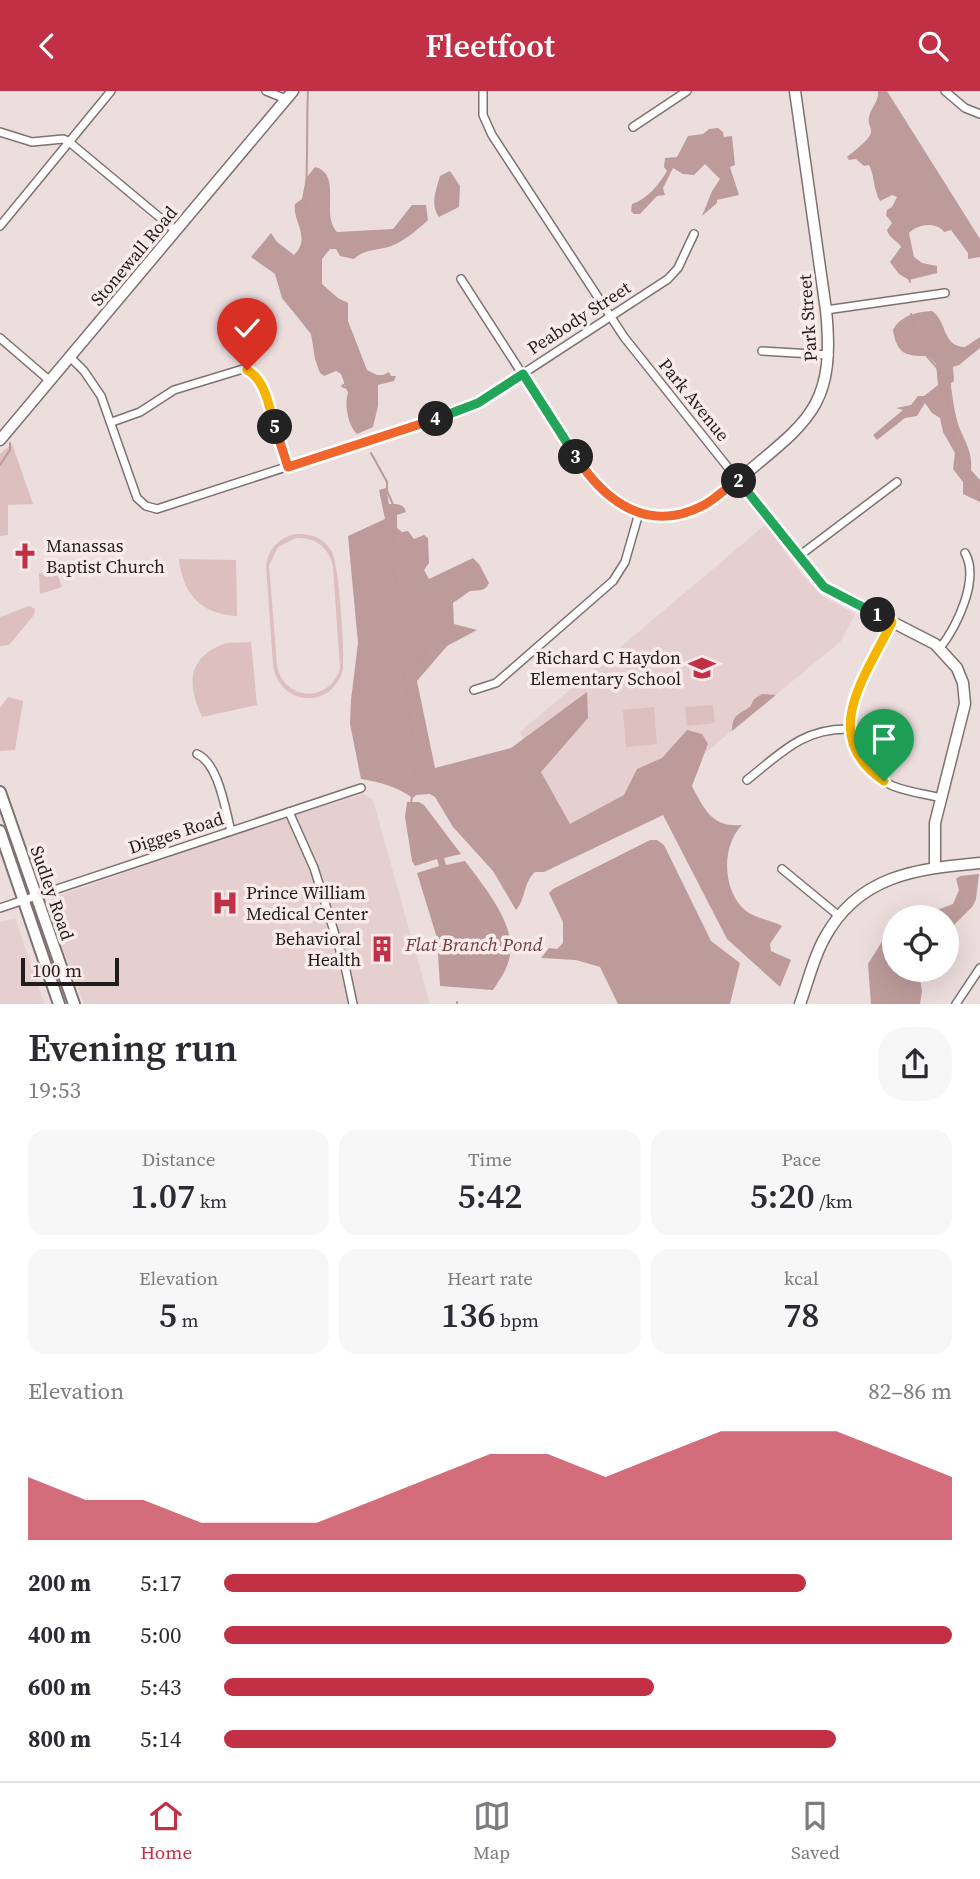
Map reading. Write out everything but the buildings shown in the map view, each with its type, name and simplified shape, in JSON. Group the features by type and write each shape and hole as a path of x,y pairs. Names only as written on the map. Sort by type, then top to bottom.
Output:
{"main road":[{"name":"Sudley Road","path":"0,792 74,1004"},
{"name":"Sudley Road","path":"0,831 59,1004"}],"street":[{"path":"0,226 111,91"},
{"path":"266,91 290,95"},
{"name":"Park Avenue","path":"483,91 483,115 492,135 610,316 663,388 824,587 940,648 957,668 965,692 963,718 933,835 935,867"},
{"path":"633,127 687,91"},
{"name":"Park Street","path":"461,279 595,484 620,505 639,513 661,516 694,510 715,499 794,432 811,413 823,386 829,355 826,310 795,91"},
{"path":"946,91 965,108 980,114"},
{"name":"Stonewall Road","path":"0,440 290,95"},
{"path":"0,132 32,142 63,139 68,141 176,231"},
{"name":"Peabody Street","path":"70,357 93,383 112,422 135,496 141,503 157,509 468,407 523,374 674,274 694,234"},
{"path":"826,310 945,293"},
{"path":"0,338 50,381"},
{"path":"762,351 829,355"},
{"path":"112,422 140,412 174,390 243,369 252,373 261,384 288,467"},
{"path":"799,555 897,482"},
{"path":"474,690 496,683 613,581 625,562 639,513"},
{"path":"940,648 966,613 974,595 975,569 971,558 965,553"},
{"path":"892,622 854,699 849,729 856,753 877,776 902,789 941,798"},
{"path":"747,780 798,739 825,730 849,729"},
{"path":"197,754 211,766 231,831"},
{"name":"Digges Road","path":"0,908 361,788"},
{"path":"289,812 314,868 345,966 353,1004"},
{"path":"800,1004 820,948 839,916 853,902 879,884 902,874 935,867 980,863"},
{"path":"782,869 839,916"},
{"path":"956,1004 980,968"},
{"path":"972,979 980,984"}],"shaded area":[{"path":"878,91 887,91 980,239 980,257 968,259 968,253 951,230 944,232 937,226 927,225 917,227 909,233 914,257 922,263 937,266 937,273 909,280 899,274 890,262 901,247 887,230 892,223 886,215 887,210 892,207 897,197 892,195 880,201 869,165 864,166 856,159 849,160 847,157 870,136 870,113"},
{"path":"718,128 724,137 732,136 735,165 730,167 739,195 717,200 702,216 720,179 705,164 694,175 683,174 673,168 663,188 665,195 657,196 640,214 631,211 632,204 648,195 667,171 664,167 665,158 677,157 688,136"},
{"path":"315,167 323,171 328,178 330,216 337,232 393,229 412,205 426,205 428,220 400,242 363,253 354,259 340,256 336,249 330,249 322,259 322,284 348,303 348,321 367,370 377,375 389,372 391,376 396,376 394,381 378,385 378,406 373,427 357,434 349,420 346,403 348,393 341,374 336,371 324,376 320,373 311,334 282,298 275,274 251,257 271,233 277,242 294,255 299,248 301,236 295,204 302,199 306,178"},
{"path":"450,171 460,186 459,207 439,217 434,202 436,192 440,176"},
{"path":"932,311 937,315 952,343 965,347 980,337 980,348 953,367 954,381 951,387 958,422 970,453 971,470 980,480 980,502 963,494 963,482 953,469 955,453 943,432 940,418 932,413 925,403 917,416 905,418 877,440 873,435 903,410 896,408 911,405 918,396 924,396 938,385 936,364 928,356 908,354 900,349 893,330 905,318 915,313"},
{"path":"12,444 33,504 8,505 8,535 0,536 0,454"},
{"path":"386,488 389,504 402,506 406,512 397,515 397,528 402,532 408,531 414,539 424,535 428,538 429,563 424,570 429,579 473,558 489,583 483,589 470,591 453,603 454,624 477,630 447,646 417,681 435,768 511,748 587,692 588,718 541,772 570,824 624,795 637,769 662,758 687,730 702,734 708,744 692,786 705,809 716,820 742,825 730,844 727,868 729,881 732,892 746,911 782,926 770,944 771,951 791,960 780,987 727,939 663,815 544,872 535,872 528,881 522,901 516,910 493,871 453,827 435,797 430,794 416,795 413,798 388,785 361,779 350,724 358,643 348,536 385,519 379,490"},
{"name":"Richard C Haydon Elementary School","path":"765,525 822,596 855,614 841,641 670,782 569,830 520,732"},
{"path":"306,534 316,537 325,543 335,560 343,669 329,692 318,697 295,696 285,689 277,679 273,665 266,565 272,549 289,536","holes":["296,538 321,545 329,555 333,568 340,668 335,680 327,688 307,694 288,686 277,665 269,565 278,547"]},
{"path":"179,559 236,560 237,616 213,611 196,600 185,583"},
{"path":"39,573 57,574 62,587 40,594"},
{"path":"29,606 35,609 34,615 9,645 0,646 0,617"},
{"path":"251,642 257,705 202,717 194,693 194,672 197,663 204,656 226,643"},
{"path":"762,694 776,695 732,731 733,721 737,716"},
{"path":"8,697 23,701 15,750 0,751 0,708"},
{"path":"713,705 715,723 687,726 685,707"},
{"path":"654,707 657,744 626,747 623,710"},
{"name":"Prince William Medical Center","path":"363,794 373,800 430,1004 84,1004 47,908 52,898 263,825"},
{"path":"650,840 657,840 664,845 711,941 740,963 730,1004 618,1004 600,967 576,960 541,958 549,948 557,949 563,943 563,922 549,893"},
{"path":"979,874 973,906 959,920 959,905 950,905 959,890 956,879"},
{"path":"15,918 45,1004 0,1004 0,922"},
{"path":"882,942 882,982 920,982 920,1004 871,1004 868,964"}],"water":[{"name":"Flat Branch Pond","path":"407,802 424,805 461,854 444,858 446,865 465,861 489,893 503,918 511,943 510,955 506,969 493,990 440,986 437,938 417,873 439,866 437,859 415,866 412,861 405,817"}],"waterway":[{"path":"308,91 303,251 289,284 288,294 300,316 316,330 321,358 329,362 340,361 345,373 352,375 352,379 342,386 356,392 350,403 362,415 363,430"},
{"path":"906,248 910,282"},
{"path":"911,314 918,346 946,378 948,405 955,430 952,439 961,472 980,496"},
{"path":"0,465 10,450 10,443"},
{"path":"371,453 387,482 387,491 395,509 392,560 397,588 415,638 426,648 423,661 411,662 404,673 416,762 411,804"},
{"path":"959,906 968,876"},
{"path":"898,1004 908,982"}],"place":[{"name":"Manassas Baptist Church","path":"25,556"},
{"name":"Richard C Haydon Elementary School","path":"702,668"},
{"name":"Prince William Medical Center","path":"225,903"},
{"name":"Behavioral Health","path":"382,949"}],"route":[{"path":"247,370 257,377 261,384 288,467 468,407 523,374 588,476 601,491 628,509 661,516 694,510 715,499 738,480 824,587 892,622 854,699 849,720 850,737 856,753 870,771 884,781"}]}
